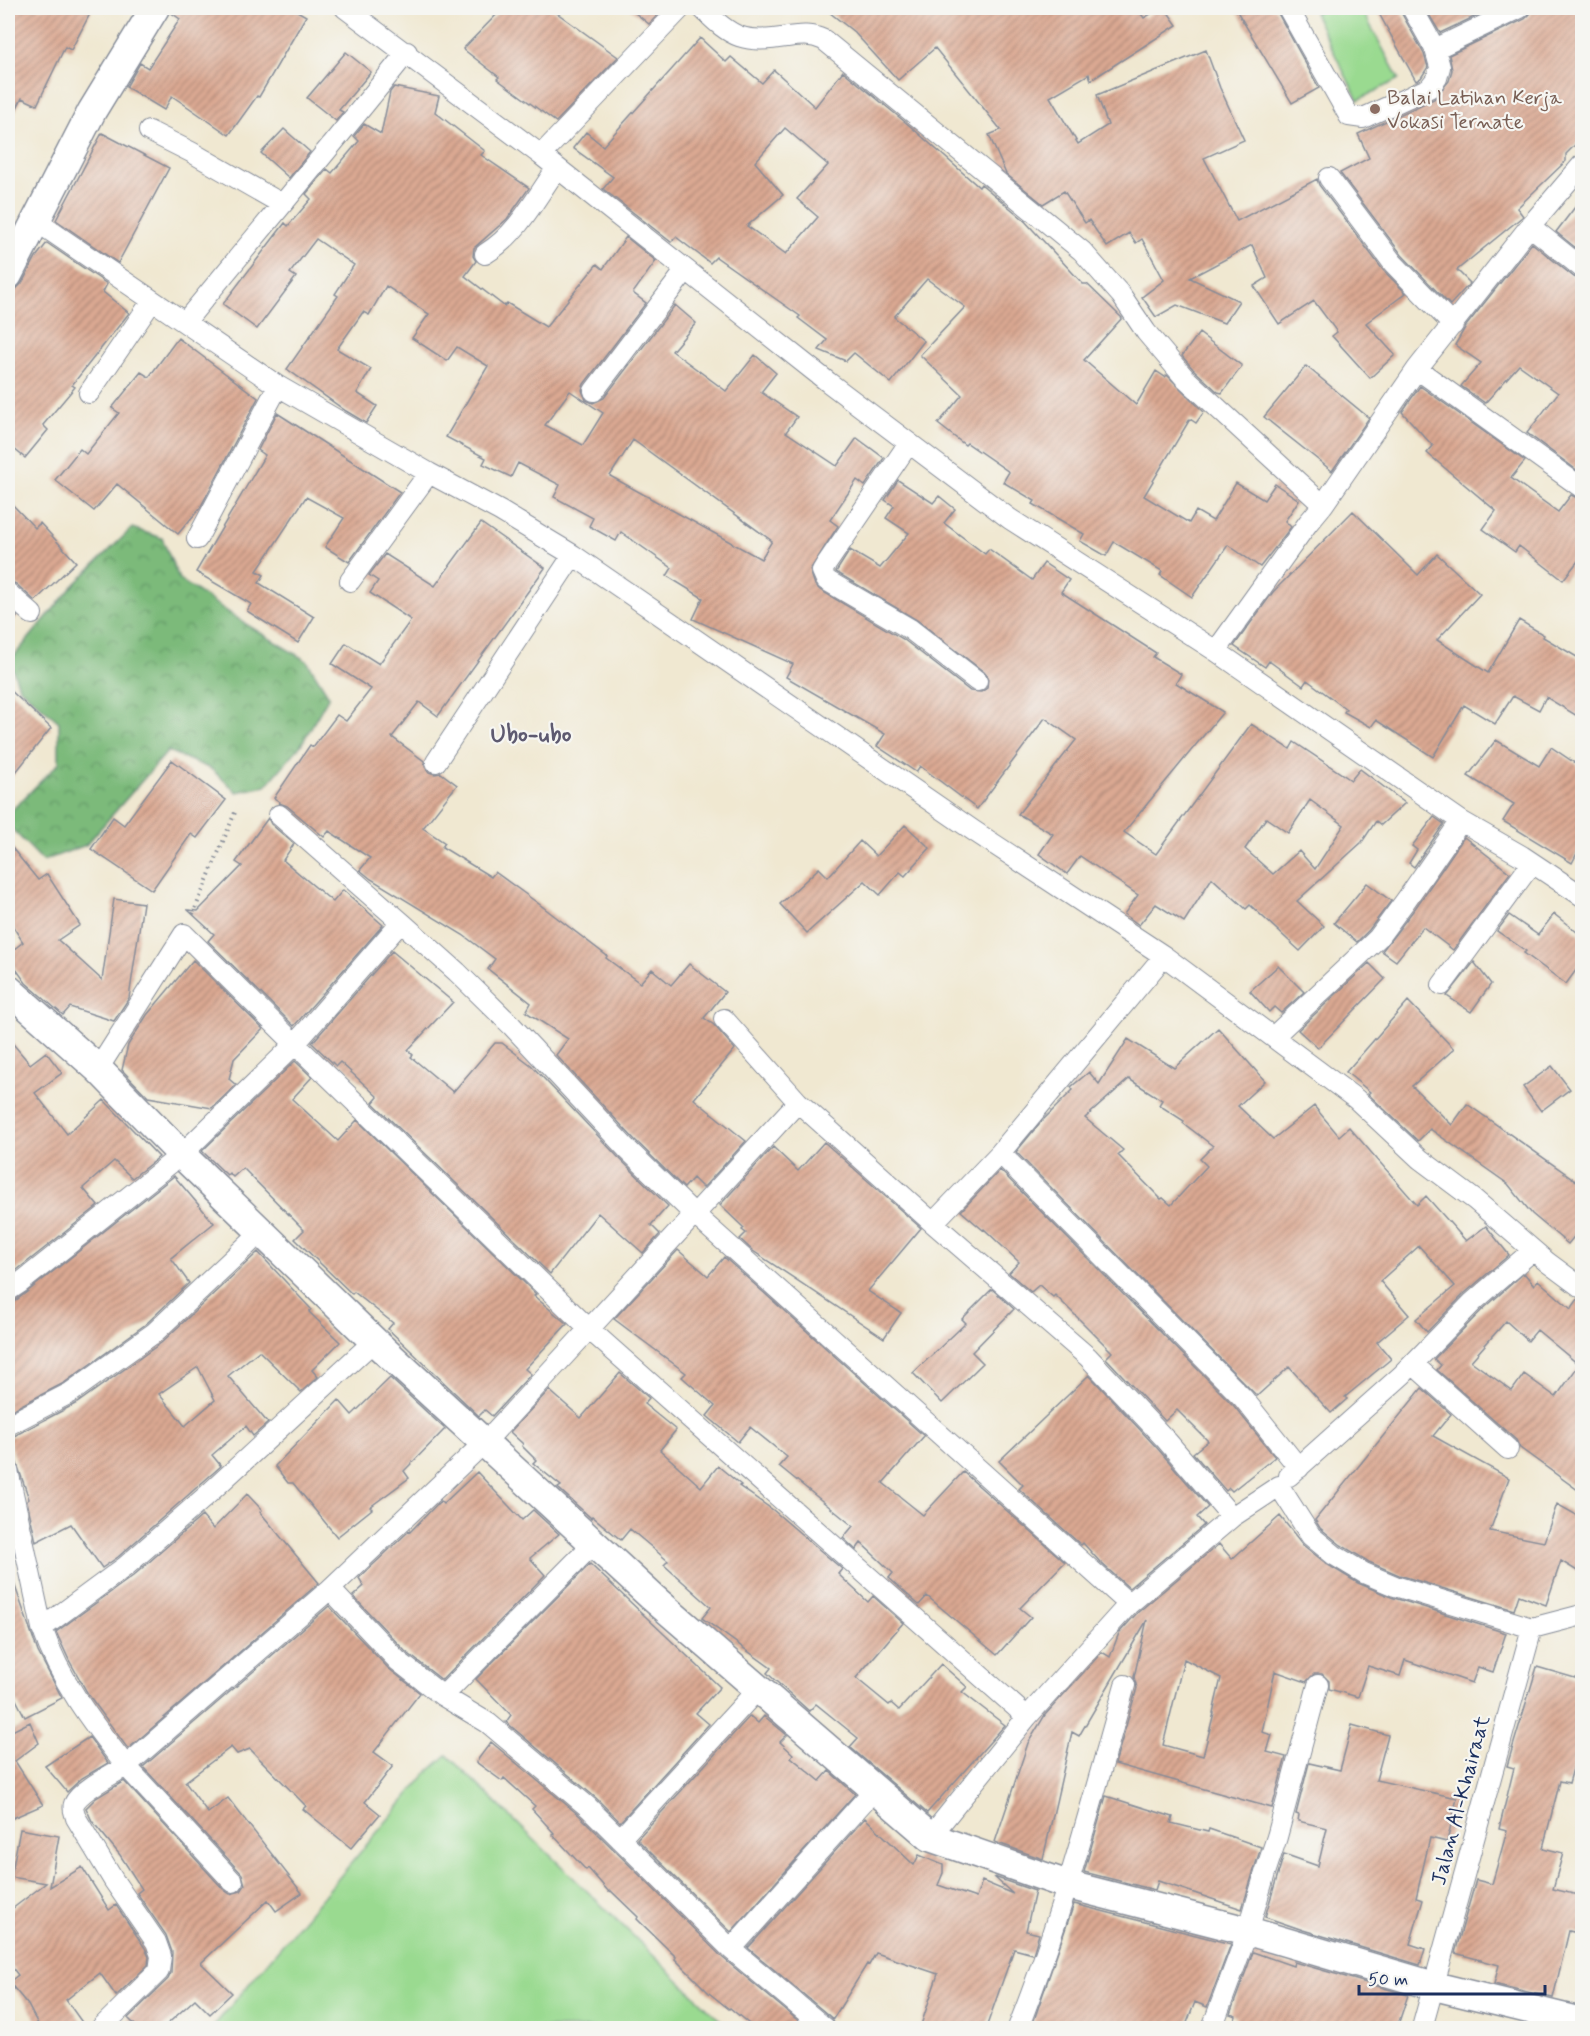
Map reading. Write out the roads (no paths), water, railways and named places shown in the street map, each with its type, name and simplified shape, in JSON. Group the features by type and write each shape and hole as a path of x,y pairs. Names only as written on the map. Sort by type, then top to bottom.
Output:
{"street":[{"path":"8,275 92,111 155,8"},
{"path":"347,8 541,155 828,382 1010,519 1216,651 1461,821 1533,863 1582,897"},
{"path":"541,155 681,8"},
{"path":"702,8 731,33 755,41 805,34 824,40 1082,251 1121,295 1146,332 1184,377 1323,505"},
{"path":"1288,8 1349,116 1364,118 1429,88 1437,78 1440,67 1435,49 1412,8"},
{"path":"1435,49 1520,8"},
{"path":"184,322 309,174 407,52"},
{"path":"149,131 282,204"},
{"path":"1216,651 1323,505 1417,369 1530,226 1582,165"},
{"path":"485,254 495,249 514,229 557,168"},
{"path":"1329,178 1393,263 1453,325"},
{"path":"36,221 278,386 500,511 573,555 974,831 1164,956 1356,1099 1420,1159 1475,1200 1533,1251 1582,1288"},
{"path":"1530,226 1582,268"},
{"path":"594,391 686,270"},
{"path":"89,393 152,301"},
{"path":"1417,369 1582,488"},
{"path":"197,539 278,386"},
{"path":"909,443 822,571 826,580 910,629 977,681"},
{"path":"350,581 429,473"},
{"path":"436,762 573,555"},
{"path":"8,593 32,614"},
{"path":"279,815 457,972 512,1026 626,1148 694,1214 1129,1604"},
{"path":"1273,1038 1378,938 1461,821"},
{"path":"1442,985 1533,863"},
{"path":"8,1291 181,1155 294,1044 401,922"},
{"path":"98,1069 184,934 294,1044 589,1329 1027,1718"},
{"path":"933,1224 1000,1153 1164,956"},
{"path":"8,989 98,1069 181,1155 374,1341 652,1597 930,1837 1068,1885 1248,1931 1434,1986 1582,2022"},
{"path":"724,1019 798,1102 933,1224 1088,1357 1167,1441 1232,1517"},
{"path":"101,2028 159,1971 161,1961 160,1950 156,1942 114,1881 76,1818 73,1809 81,1794 126,1766 330,1588 486,1442 798,1102"},
{"path":"1000,1153 1243,1398 1299,1468"},
{"path":"8,1425 70,1393 154,1333 261,1232"},
{"path":"930,1837 1027,1718 1129,1604 1232,1517 1279,1486 1368,1407 1473,1302 1533,1251"},
{"path":"42,1628 126,1566 205,1497 374,1341"},
{"path":"1413,1364 1508,1449"},
{"path":"8,1470 42,1628 50,1652 84,1713 126,1766 232,1882"},
{"path":"1279,1486 1311,1536 1335,1555 1395,1586 1532,1628 1582,1615"},
{"path":"442,1696 594,1543"},
{"path":"330,1588 398,1660 442,1696 488,1723 588,1807 731,1949 825,2028"},
{"name":"Jalan Al-Khairaat","path":"1422,2028 1532,1628"},
{"path":"1018,2028 1039,1974 1068,1885 1125,1685"},
{"path":"1212,2028 1248,1931 1280,1827 1318,1685"},
{"path":"620,1839 758,1689"},
{"path":"731,1949 875,1789"}],"place":[{"name":"Balai Latihan Kerja Vokasi Ternate","path":"1375,109"}],"district":[{"name":"Ubo-ubo","path":"531,734"}]}
